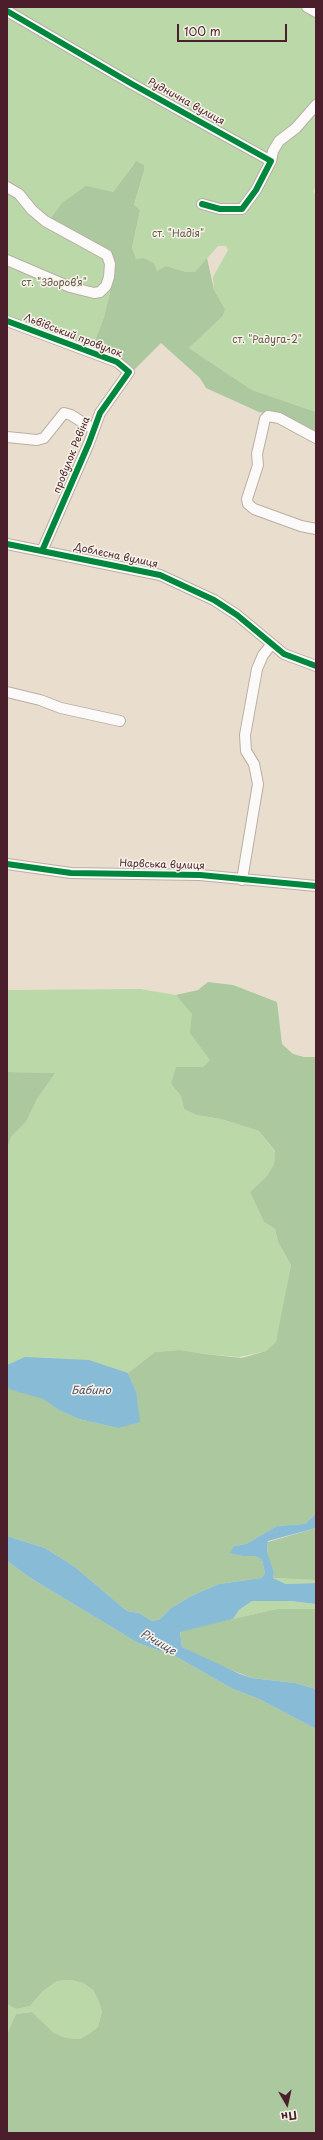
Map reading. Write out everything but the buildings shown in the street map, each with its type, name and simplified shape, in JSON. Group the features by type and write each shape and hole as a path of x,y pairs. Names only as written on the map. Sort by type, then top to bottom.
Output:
{"street":[{"path":"307,7 316,12"},
{"name":"Руднична вулиця","path":"7,11 132,84 271,161"},
{"path":"202,204 220,209 242,209 256,190 271,161 273,151 279,141 296,128 316,105"},
{"path":"7,187 19,194 32,210 45,221 107,255 110,264 110,277 106,286 100,292 94,293 70,287 7,260"},
{"name":"Львівський провулок","path":"7,321 117,362 129,372"},
{"name":"провулок Ревіна","path":"42,551 89,443 93,429 104,407 129,372"},
{"path":"7,437 37,440 44,438 64,413 71,415 93,429"},
{"path":"316,438 279,418 268,416 265,419 257,454 258,465 247,499 248,504 254,509 301,526 316,529"},
{"name":"Доблесна вулиця","path":"7,544 129,567 160,575 188,586 237,615 271,645 296,660 316,666"},
{"path":"242,880 258,784 254,764 246,752 245,735 256,669 271,645"},
{"path":"7,692 40,700 61,708 120,721"},
{"name":"Нарвська вулиця","path":"7,864 71,873 200,875 316,886"}],"green space":[{"path":"9,7 301,7 316,15 316,185 313,192 316,194 316,412 252,390 189,348 223,316 225,309 214,290 213,277 228,250 226,246 218,246 195,272 186,272 166,266 157,271 154,263 144,258 136,260 132,248 140,210 134,206 144,171 134,163 113,192 49,221 7,185 7,18 190,122 266,162 135,81"},
{"path":"136,161 144,165 144,171 134,205 140,210 132,248 136,259 144,258 154,263 157,271 166,266 186,272 195,272 207,258 214,290 225,309 223,316 189,348 252,390 316,412 316,436 270,414 259,412 206,388 200,378 161,343 134,370 95,353 93,346 104,317 114,275 113,261 49,221 62,203 86,186 113,192"},
{"name":"ст. \"Здоров’я\"","path":"7,191 17,197 27,213 41,223 113,261 114,275 104,317 93,346 30,325 7,315"},
{"path":"208,982 233,985 277,1002 282,1044 293,1054 304,1057 316,1057 316,1513 305,1524 277,1526 246,1544 234,1546 231,1553 242,1556 255,1556 262,1560 265,1573 261,1578 219,1584 193,1595 171,1608 160,1619 152,1621 139,1613 127,1611 75,1567 45,1548 7,1536 7,1387 43,1399 59,1410 79,1419 118,1428 136,1391 128,1373 155,1352 180,1350 242,1358 266,1351 276,1342 291,1265 278,1242 275,1229 264,1222 250,1192 267,1176 274,1164 275,1151 259,1131 221,1119 196,1115 184,1109 181,1096 171,1084 176,1067 203,1067 210,1060 190,1033 192,1014 176,995 198,990"},
{"path":"140,989 176,995 193,1014 211,1060 203,1067 171,1084 181,1096 184,1109 196,1115 221,1119 259,1131 275,1152 274,1164 267,1176 250,1192 264,1222 275,1229 278,1242 291,1265 277,1342 266,1351 239,1357 180,1350 155,1352 128,1373 140,1422 118,1428 79,1419 7,1387 7,1150 11,1137 26,1122 37,1099 54,1073 7,1072 7,990"},
{"path":"7,1072 55,1073 37,1099 26,1122 11,1137 7,1150"},
{"path":"316,1528 316,1580 273,1578 274,1572 267,1553 268,1542"},
{"path":"7,1561 32,1579 138,1643 175,1656 233,1689 259,1699 316,1729 316,2133 7,2133 7,2034 16,2014 32,2012 54,2033 66,2038 80,2039 98,2027 102,2012 98,1999 93,1990 83,1983 72,1980 57,1981 43,1991 30,2006 16,2009 7,2004"},
{"path":"273,1578 316,1580 316,1583 286,1584"},
{"path":"252,1601 291,1601 316,1604 316,1609 277,1609 233,1619 239,1610"},
{"path":"277,1609 316,1609 316,1689 295,1683 252,1678 216,1664 182,1647 180,1631"},
{"path":"72,1980 83,1983 93,1990 98,1999 102,2012 98,2027 80,2039 66,2038 54,2033 32,2012 16,2014 7,2034 7,2004 16,2009 30,2006 43,1991 57,1981"}],"water":[{"name":"Бабино","path":"25,1357 89,1360 128,1373 136,1391 140,1422 118,1428 79,1419 59,1410 43,1399 12,1390 7,1387 7,1365"},
{"name":"Річище","path":"316,1513 316,1528 268,1541 267,1552 274,1572 273,1578 286,1584 316,1583 316,1604 291,1601 252,1601 239,1610 233,1619 180,1632 182,1647 240,1674 252,1678 295,1683 316,1689 316,1729 259,1699 233,1689 175,1656 138,1643 32,1579 7,1561 7,1536 45,1548 75,1567 127,1611 139,1613 152,1621 160,1619 171,1608 193,1595 219,1584 261,1578 265,1573 262,1560 255,1556 242,1556 230,1553 234,1546 246,1544 277,1526 305,1524"}],"cycle path":[{"path":"7,11 132,84 271,161 256,190 242,209 220,209 202,204"},
{"path":"7,321 117,362 129,372 100,413 89,443 42,551"},
{"path":"7,544 160,575 214,600 237,615 284,654 316,666"},
{"path":"7,864 71,873 200,875 316,886"}],"park label":[{"name":"ст. \"Надія\"","path":"178,234"},
{"name":"ст. \"Радуга-2\"","path":"267,340"}]}
